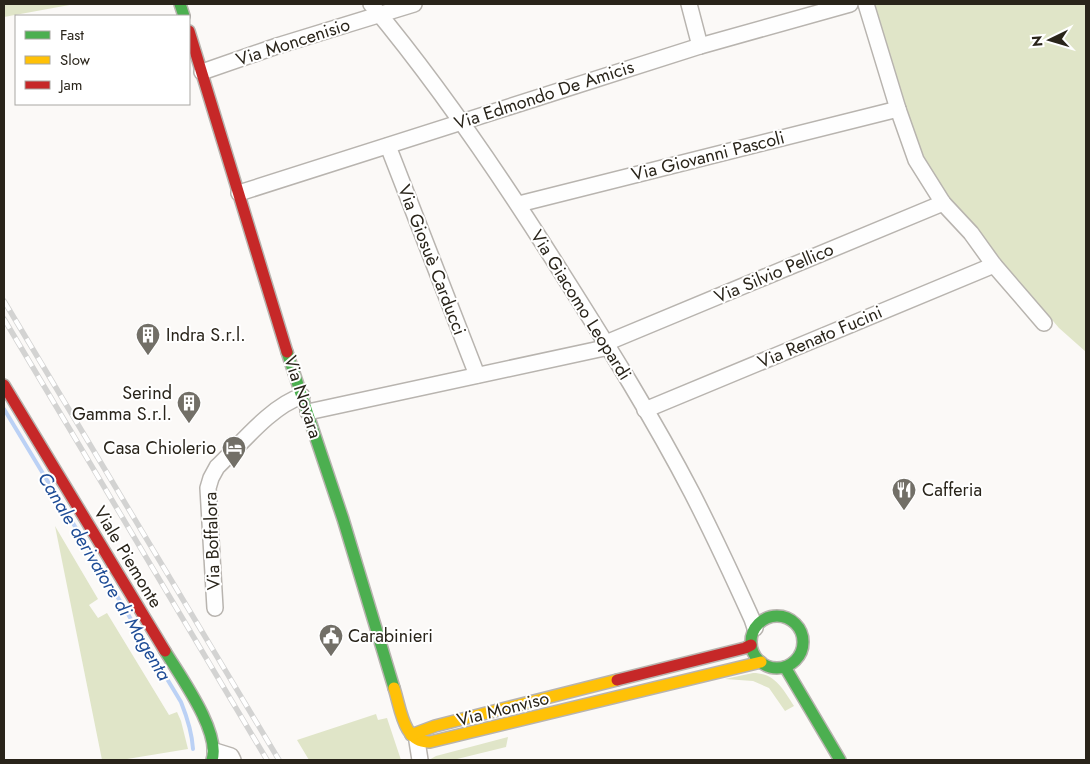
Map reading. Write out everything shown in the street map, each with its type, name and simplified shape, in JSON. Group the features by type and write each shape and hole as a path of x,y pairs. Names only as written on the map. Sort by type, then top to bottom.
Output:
{"street":[{"name":"Via Moncenisio","path":"202,72 375,9 414,4"},
{"path":"689,4 700,46"},
{"name":"Via Edmondo De Amicis","path":"239,193 700,46 850,4"},
{"path":"866,4 898,109 916,160 943,203 971,233 994,265 1044,323"},
{"name":"Via Giacomo Leopardi","path":"375,9 462,121 519,204 607,345 696,502 723,555 755,628"},
{"name":"Via Novara","path":"190,34 290,363 308,412 369,603 389,674 414,738 420,760"},
{"name":"Via Giovanni Pascoli","path":"519,204 898,109"},
{"name":"Via Giosuè Carducci","path":"388,146 477,375"},
{"name":"Via Silvio Pellico","path":"308,412 607,345 943,203"},
{"name":"Via Renato Fucini","path":"645,410 994,265"},
{"name":"Viale Piemonte","path":"4,385 205,718 214,755"},
{"name":"Via Boffalora","path":"214,608 208,488 211,478 218,467 271,414 290,400 302,396"},
{"path":"775,615 783,616 796,623 803,634 803,648 796,660 784,667 772,668 761,662 756,657 751,645 755,628 767,618 775,615"},
{"name":"Via Monviso","path":"414,738 435,726 751,645"},
{"name":"Via Monviso","path":"414,738 426,743 440,741 761,662"},
{"path":"784,667 840,760"},
{"path":"595,686 599,701"},
{"path":"214,755 230,756 233,760"}],"green space":[{"path":"4,4 75,4 4,17"},
{"path":"871,4 1086,4 1086,352 1059,328 973,227 952,207 917,150"},
{"path":"55,526 98,599 89,605 98,618 107,613 169,715 177,712 188,749 121,760 102,760"},
{"path":"753,673 767,676 778,683 794,706 785,711 769,688 753,681 725,679"},
{"path":"376,714 378,720 387,718 401,760 309,760 297,740"},
{"path":"508,737 506,747 453,760 429,760 436,756"}],"waterway":[{"name":"Canale derivatore di Magenta","path":"4,409 181,702 189,725 193,749"}],"railway":[{"path":"4,301 279,760"},
{"path":"4,319 267,760"}],"traffic: fast":[{"path":"180,4 184,15"},
{"path":"287,352 343,519 394,688"},
{"path":"772,616 782,616 792,620 799,627 803,642 799,657 792,664 782,668 772,668 762,664 755,657 751,647 751,637 755,627 762,620 772,616"},
{"path":"165,651 198,704 205,720 211,735 212,760"},
{"path":"785,667 840,760"}],"traffic: slow":[{"path":"394,688 401,715 409,731 421,741 430,742 761,662"},
{"path":"411,735 435,726 617,680"}],"traffic: jam":[{"path":"190,34 287,352"},
{"path":"4,385 165,651"},
{"path":"617,680 751,645"}],"place":[{"name":"Indra S.r.l.","path":"148,356"},
{"name":"Serind Gamma S.r.l.","path":"189,424"},
{"name":"Casa Chiolerio","path":"234,469"},
{"name":"Cafferia","path":"904,511"},
{"name":"Carabinieri","path":"331,657"}]}
